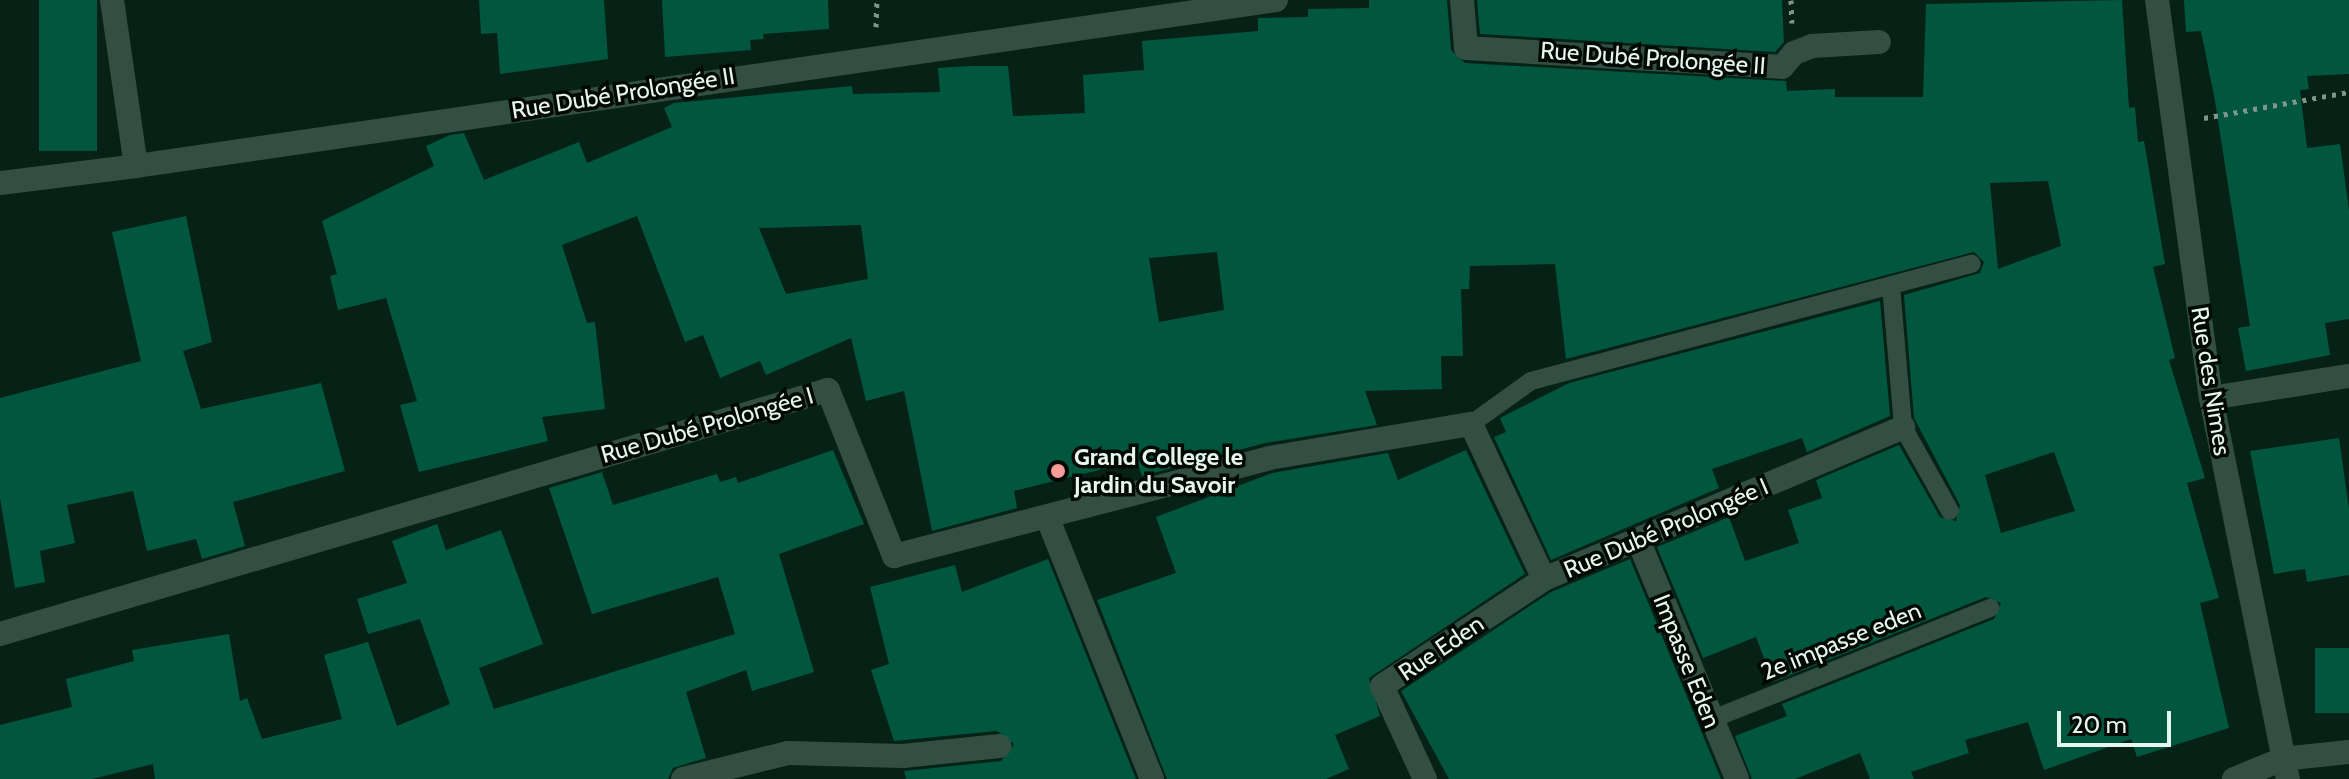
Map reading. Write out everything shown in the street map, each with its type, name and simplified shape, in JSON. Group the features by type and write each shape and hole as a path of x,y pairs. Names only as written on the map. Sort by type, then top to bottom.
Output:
{"street":[{"path":"112,0 136,166"},
{"name":"Rue Dubé Prolongée II","path":"0,183 136,166 1276,0"},
{"name":"Rue Dubé Prolongée II","path":"1462,0 1466,48 1782,67 1812,46 1879,42"},
{"name":"Rue des Nimes","path":"2157,0 2211,398 2286,769"},
{"path":"2211,398 2349,376"},
{"name":"Rue Dubé Prolongée I","path":"0,634 828,390 894,556 1048,519 1269,458 1471,424 1544,579 1639,542 1903,427"},
{"path":"1048,519 1152,779"},
{"name":"Impasse Eden","path":"1639,542 1710,720 1737,779"},
{"name":"Rue Eden","path":"1425,779 1382,686 1544,579"},
{"path":"683,779 788,753 903,756 999,746"},
{"path":"2234,779 2349,752"}],"lane":[{"path":"1471,424 1531,381 1972,264"},
{"path":"1891,286 1903,427 1950,511"},
{"name":"2e impasse eden","path":"1710,720 1990,608"}],"path":[{"path":"2174,123 2349,92"}],"building":[{"path":"39,0 97,0 97,151 39,151"},
{"path":"479,0 604,0 608,59 500,74 497,33 481,34"},
{"path":"662,0 828,0 829,29 763,34 764,39 750,40 751,50 665,57"},
{"path":"1369,0 1447,0 1451,50 1465,63 1786,81 1787,91 1835,89 1835,97 1923,97 1926,4 2122,0 2129,108 2135,107 2138,142 2144,141 2165,264 2153,267 2175,358 2169,360 2205,478 2187,483 2219,598 2200,603 2229,728 2137,757 2131,739 2044,770 2028,722 1965,740 1969,753 1911,772 1914,779 1870,779 1860,753 1795,779 1752,779 1735,736 1787,716 1782,704 1994,619 2001,603 1986,597 1773,682 1756,637 1703,658 1657,547 1729,517 1745,561 1799,543 1788,510 1822,498 1816,480 1899,445 1940,517 1956,521 1960,505 1914,418 1904,295 1980,273 1984,262 1974,252 1566,359 1555,264 1470,266 1469,289 1461,289 1463,356 1441,356 1442,389 1365,391 1377,425 1265,443 1142,476 1137,462 1111,467 1014,491 1017,508 932,531 904,391 866,401 851,338 766,375 760,361 720,378 703,335 685,342 637,216 562,245 587,323 595,322 605,409 542,417 548,441 419,472 400,405 417,401 386,298 338,310 330,276 337,274 322,221 434,166 426,146 450,135 464,133 484,180 579,142 587,163 672,127 664,108 674,103 852,86 853,94 940,92 938,68 969,66 1008,66 1013,116 1085,113 1083,75 1144,70 1142,41 1258,31 1258,18 1308,17 1308,9 1369,8","holes":["2048,181 2061,246 1998,269 1990,183","861,225 868,279 786,294 759,228","1217,252 1224,310 1159,322 1149,258","2054,452 2075,511 2001,533 1985,475"]},
{"path":"1477,0 1782,0 1784,42 1775,52 1480,34"},
{"path":"2184,0 2349,0 2349,74 2307,76 2309,89 2300,90 2307,148 2340,144 2349,210 2349,319 2325,323 2330,355 2246,371 2238,328 2250,326 2215,101 2201,31 2186,32"},
{"path":"186,216 212,342 183,351 201,409 321,383 345,471 233,502 245,546 202,559 196,539 147,551 133,491 67,505 75,543 40,551 45,582 15,588 0,498 0,398 141,361 112,232"},
{"path":"1880,301 1890,416 1807,452 1802,438 1712,469 1719,488 1551,560 1494,437 1506,432 1500,418 1569,383"},
{"path":"2339,438 2349,509 2349,575 2307,582 2305,569 2274,574 2250,451"},
{"path":"833,450 864,524 779,554 814,672 752,691 746,670 686,692 706,758 673,768 668,779 155,779 153,764 92,779 0,779 0,725 72,707 66,679 134,661 132,650 229,634 240,701 247,698 262,739 342,719 324,655 368,642 397,726 450,704 420,619 368,634 357,599 407,583 392,541 437,524 446,550 501,530 543,644 479,668 494,709 735,634 718,577 592,614 549,488 602,472 613,505 717,474 720,482 736,477 738,483"},
{"path":"1466,450 1525,574 1369,678 1380,716 1335,735 1349,769 1326,779 1167,779 1097,600 1176,573 1156,517 1272,473 1388,453 1398,480"},
{"path":"1048,559 1136,779 906,779 904,771 1001,761 1014,744 997,731 894,741 871,670 889,664 870,587 955,565 962,592"},
{"path":"1630,559 1721,779 1449,779 1401,691 1551,592"},
{"path":"2315,648 2349,648 2349,713 2315,713"}],"place":[{"name":"Grand College le Jardin du Savoir","path":"1058,471"}]}
